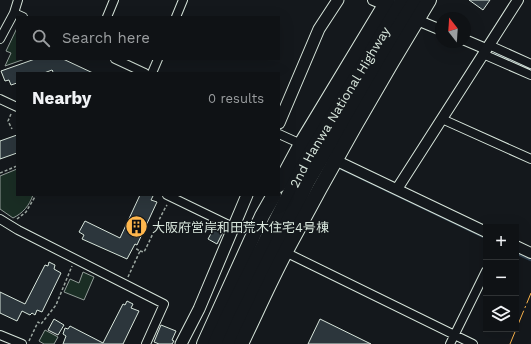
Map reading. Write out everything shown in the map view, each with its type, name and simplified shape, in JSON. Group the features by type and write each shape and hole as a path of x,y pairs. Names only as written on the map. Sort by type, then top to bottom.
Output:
{"highway":[{"name":"2nd Hanwa National Highway","path":"229,344 235,314 308,157 403,0"},
{"name":"2nd Hanwa National Highway","path":"215,344 235,314 308,181 416,0"},
{"path":"241,344 285,252 364,107 430,0"},
{"path":"280,183 382,2"},
{"path":"204,344 262,216 273,196"}],"main road":[{"path":"280,121 319,29 338,0"},
{"path":"181,344 199,309 247,196"}],"street":[{"path":"0,39 14,13 18,0"},
{"path":"107,16 114,0"},
{"path":"176,16 183,0"},
{"path":"397,189 518,0"},
{"path":"14,13 21,16"},
{"path":"417,20 435,28"},
{"path":"471,43 531,64"},
{"path":"486,49 531,75"},
{"path":"117,60 143,72"},
{"path":"152,72 158,60"},
{"path":"0,99 16,106"},
{"path":"442,119 531,159"},
{"path":"280,134 301,144"},
{"path":"335,160 483,231"},
{"path":"169,196 233,227"},
{"path":"0,219 164,304 146,344"},
{"path":"519,248 531,254"},
{"path":"285,252 473,344"},
{"path":"450,344 483,277"},
{"path":"0,335 22,344"}],"path":[{"path":"12,129 8,121 16,106"},
{"path":"0,173 16,166"},
{"path":"9,224 26,212 35,196"},
{"path":"135,248 144,252 169,196"},
{"path":"125,284 140,251"},
{"path":"28,344 38,322 41,324 56,305 75,259"}],"green space":[{"path":"16,30 16,60 22,60 5,66 11,53 6,51"},
{"path":"16,169 16,196 33,196 30,203 25,209 13,218 0,209 0,176"},
{"path":"83,272 94,277 84,300 64,292 70,279 79,283"},
{"path":"45,330 58,337 54,344 44,344 39,341"}],"building":[{"path":"469,0 490,0 483,10"},
{"path":"32,60 65,60 91,72 52,72 52,70 47,72 16,72 16,83 11,85 9,80 5,81 1,71"},
{"path":"16,135 16,153 0,159 0,141"},
{"name":"大阪府営岸和田荒木住宅4号棟","path":"140,196 153,196 151,200 157,202 137,245 135,244 127,259 82,239 84,235 79,232 85,221 120,238"},
{"path":"214,228 223,232 217,244 208,239"},
{"path":"49,262 55,265 54,269 61,273 42,312 37,310 35,315 32,313 30,315 22,311 17,321 0,313 0,292 25,304 45,265 48,266"},
{"path":"127,301 133,304 131,308 139,311 123,344 63,344 66,336 63,334 65,328 68,329 70,326 103,343 123,304 125,305"},
{"path":"54,319 64,325 58,335 48,330"},
{"path":"320,319 371,344 308,344"},
{"path":"161,325 176,331 172,344 159,344 154,342"}],"waterway":[{"path":"495,54 531,70"},
{"path":"342,169 483,237"},
{"path":"519,254 531,260"}],"power":[{"path":"510,344 531,293"}],"place":[{"name":"大阪府営岸和田荒木住宅4号棟","path":"136,227"}]}
